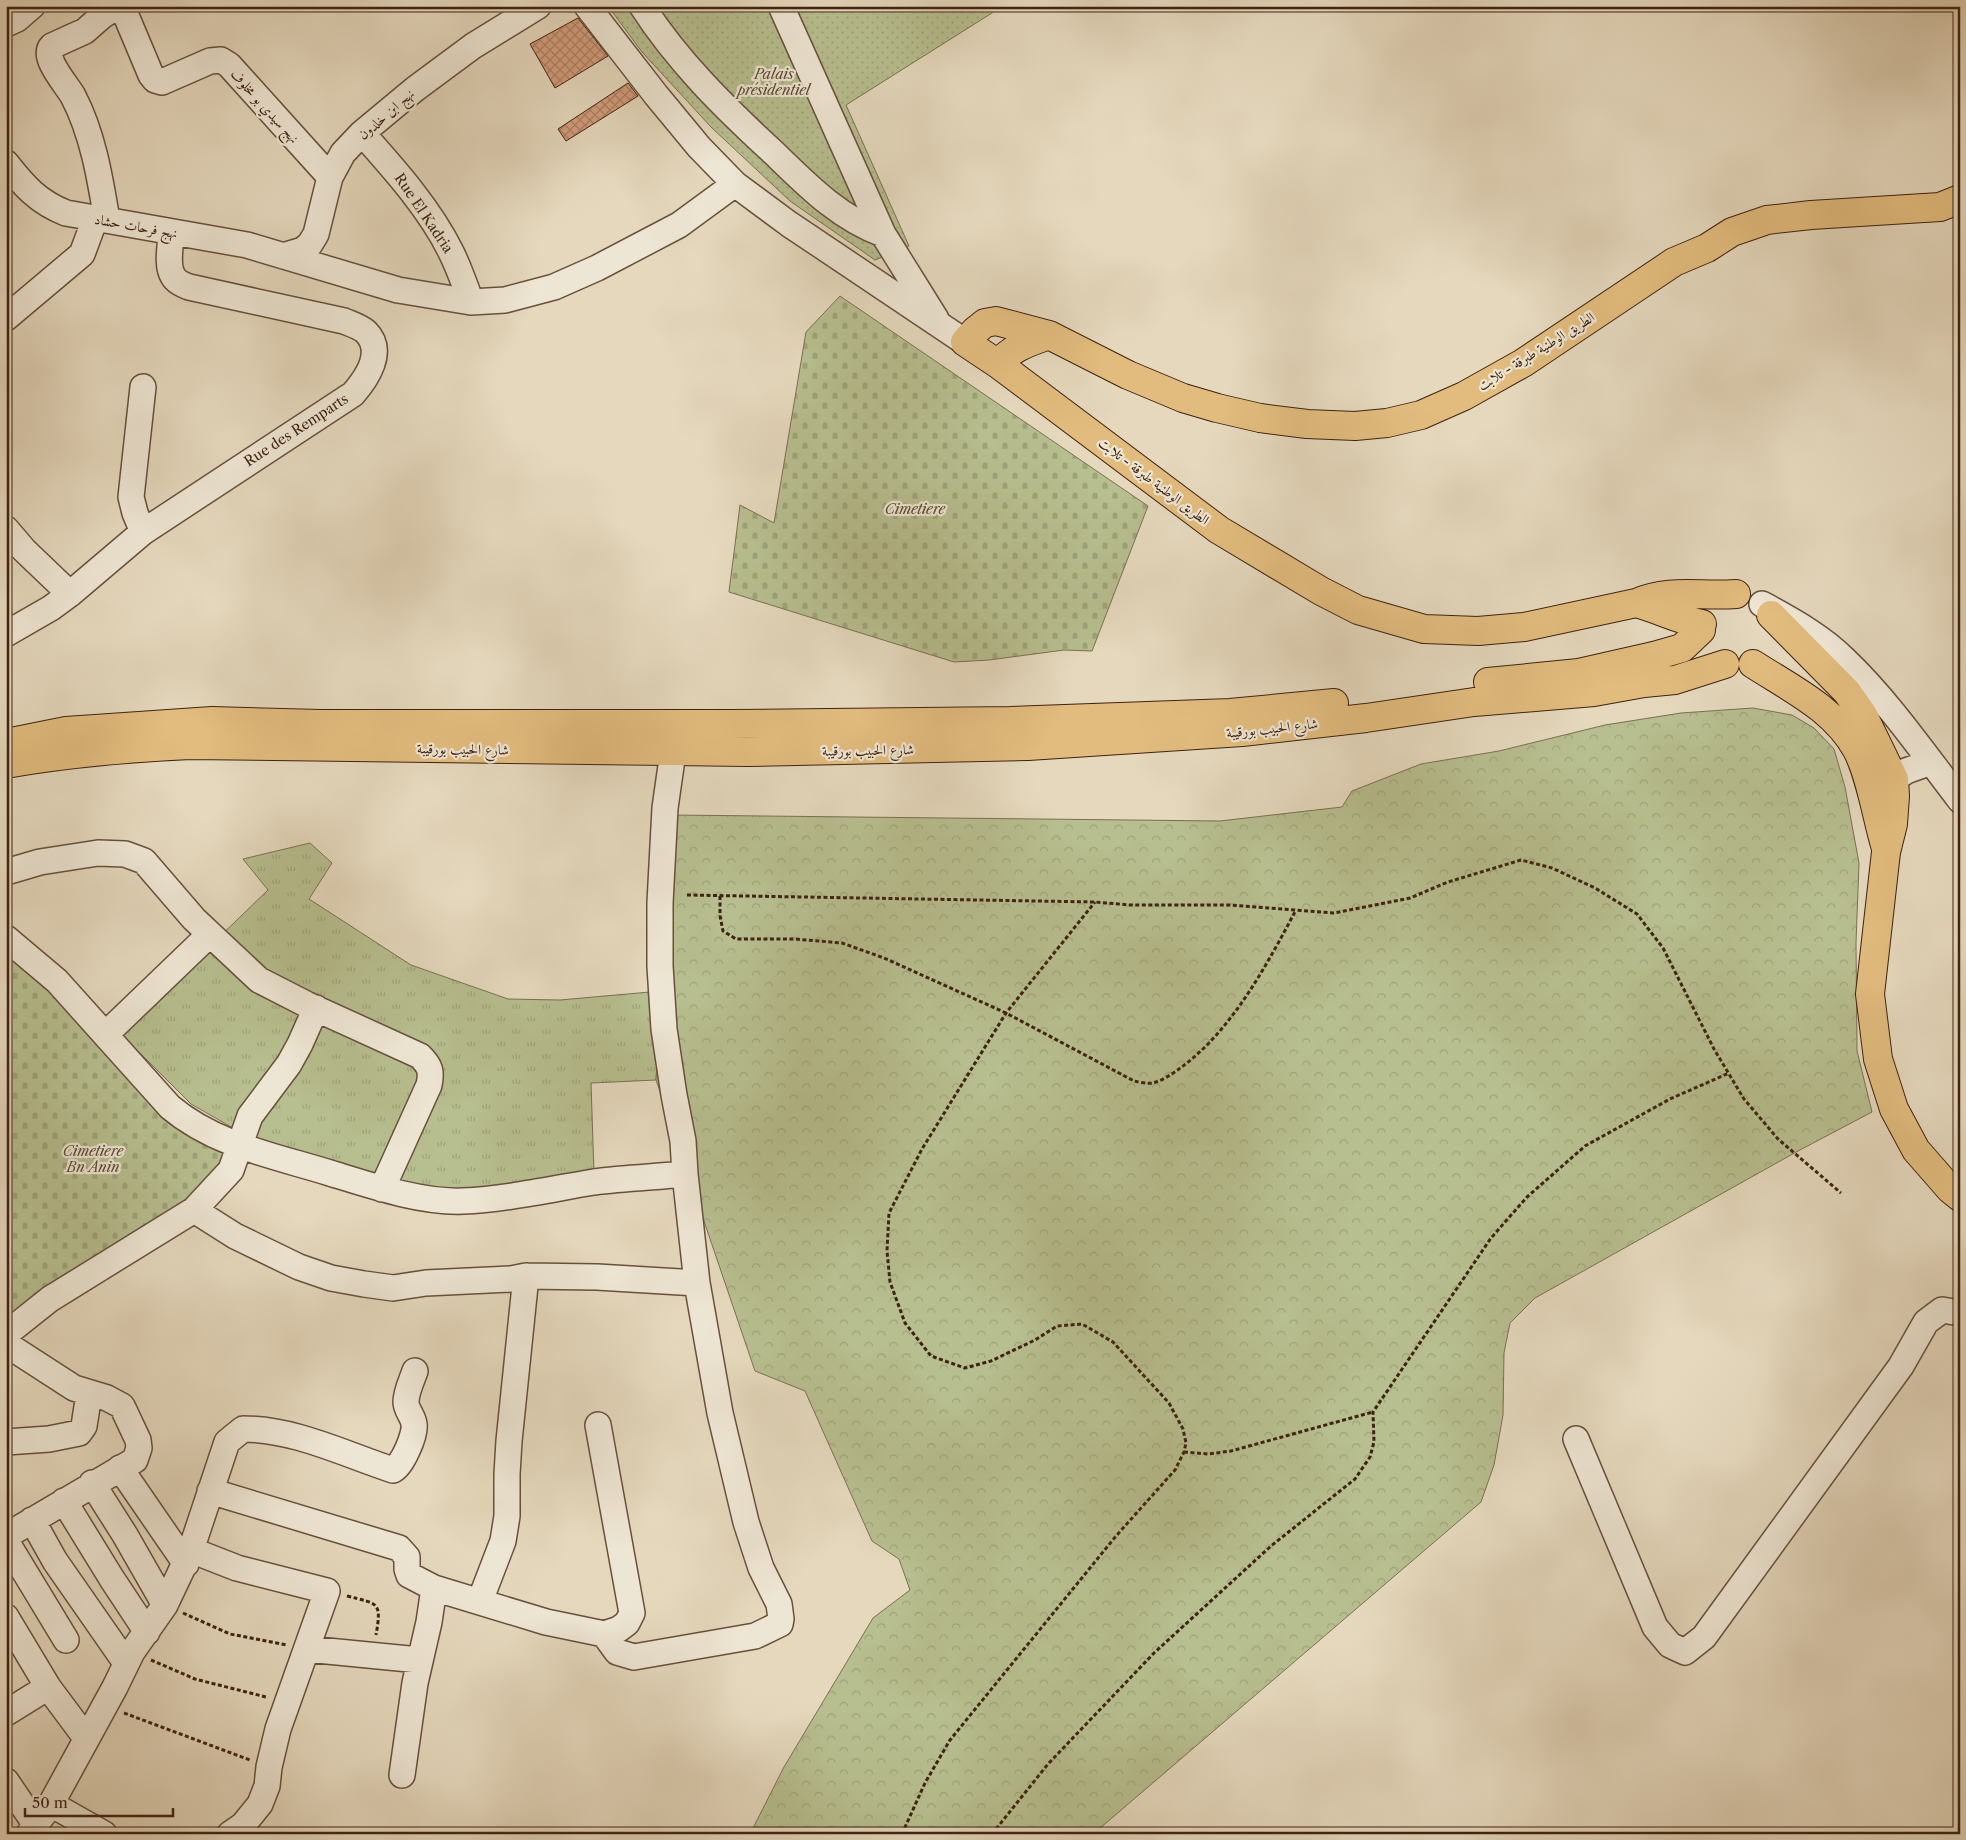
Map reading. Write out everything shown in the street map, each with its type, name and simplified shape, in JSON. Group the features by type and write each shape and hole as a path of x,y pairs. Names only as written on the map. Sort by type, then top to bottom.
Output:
{"main road":[{"name":"الطريق الوطنية طبرقة - تلابت","path":"1736,594 1712,596 1667,594 1636,603 1524,627 1478,631 1424,629 1358,610 1321,591 1219,530 966,342 985,323 996,321 1050,335 1128,375 1183,398 1218,408 1260,418 1308,424 1355,426 1387,423 1421,415 1464,396 1523,363 1674,262 1707,248 1732,232 1767,220 1820,214 1940,207 1960,199"},
{"path":"998,364 1009,352 1050,335"},
{"path":"1766,609 1774,626 1773,638 1770,648 1753,664 1734,667 1725,664 1715,659 1703,641 1701,627 1706,612 1713,603 1724,596 1745,595 1766,609 1847,692 1863,715 1894,779 1893,824 1886,852 1870,994 1878,1058 1894,1109 1916,1150 1960,1198"},
{"name":"الطريق الوطنية طبرقة - تلابت","path":"1636,603 1701,627"},
{"name":"شارع الحبيب بورقيبة","path":"6,744 66,731 212,721 321,724 674,724 1010,721 1230,713 1365,700 1471,684 1579,673 1682,648 1701,627"},
{"name":"شارع الحبيب بورقيبة","path":"6,764 56,755 119,748 190,745 673,752 1028,746 1242,732 1366,718 1474,702 1594,692 1644,683 1675,680 1725,664"},
{"path":"1753,664 1808,698 1823,710 1857,750 1866,773 1886,852"}],"street":[{"path":"6,24 17,19 32,6"},
{"path":"6,318 82,254 101,219 94,154 86,125 72,93 50,61 49,49 85,31 102,16 118,6"},
{"name":"نهج سيدي بو مخلوف","path":"122,6 151,75 155,80 162,82 210,61 221,60 228,65 330,177"},
{"name":"نهج ابن خلدون","path":"283,256 303,250 310,244 316,234 330,177 343,153 362,133 415,88 473,46 538,6"},
{"path":"588,6 687,132 735,184 789,224 966,342"},
{"path":"642,6 662,37 691,72 746,127 816,192 844,215 865,227 883,234"},
{"path":"781,6 883,234 940,325"},
{"name":"Rue El Kadria","path":"362,133 411,191 438,230 451,251 472,302"},
{"name":"نهج فرحات حشاد","path":"6,163 22,183 43,202 66,213 247,245 398,290 472,302 505,300 554,287 597,268 679,225 735,184"},
{"name":"Rue des Remparts","path":"6,634 51,608 70,594 143,532 353,394 365,379 375,354 372,343 365,331 344,322 181,284 173,276 170,265 171,232"},
{"path":"143,387 132,497 135,513 143,532"},
{"path":"6,529 24,550 70,594"},
{"path":"1766,609 1804,628 1843,658 1879,695 1960,800"},
{"path":"604,1634 617,1652 634,1657 755,1636 780,1624 781,1619 780,1604 761,1568 748,1529 720,1413 697,1283 683,1141 664,1029 660,966 660,894 674,724"},
{"path":"1894,779 1906,771 1930,762"},
{"path":"6,872 40,862 98,852 125,854 144,861 194,918 259,980 420,1056 429,1065 432,1074 429,1085 382,1189"},
{"path":"106,1034 210,934"},
{"path":"6,938 58,981 170,1107 185,1119 204,1130 239,1146 382,1189 431,1199 462,1201 597,1182 685,1174"},
{"path":"6,1334 50,1299 194,1210 215,1190 231,1170 250,1116 289,1064 316,1008"},
{"path":"194,1210 235,1236 299,1267 331,1278 393,1288 426,1283 511,1279 526,1276 597,1277 697,1283"},
{"path":"480,1601 503,1542 507,1516 509,1441 526,1276"},
{"path":"1576,1439 1654,1627 1670,1646 1685,1652 1704,1637 1901,1366 1926,1322 1942,1310 1960,1313"},
{"path":"6,1344 74,1388 107,1398 122,1406 138,1440 139,1448 135,1460 92,1483 6,1536"},
{"path":"6,1780 33,1830 51,1804 116,1687 129,1657 165,1605 188,1557 227,1442 243,1429 279,1433 306,1439 393,1470 397,1468 414,1431 414,1423 407,1408 406,1400 414,1371"},
{"path":"6,1442 49,1439 79,1433 84,1426 89,1394"},
{"path":"210,1492 399,1548 407,1557 409,1575 434,1588 546,1622 604,1634 619,1629 628,1623 632,1613 598,1425"},
{"path":"120,1468 188,1557 327,1591 278,1729 269,1767 267,1786 260,1804 243,1825 230,1834"},
{"path":"92,1483 125,1534 165,1605"},
{"path":"64,1501 147,1632"},
{"path":"32,1520 55,1562 129,1657"},
{"path":"6,1541 66,1640"},
{"path":"402,1775 419,1660 429,1622 434,1588"},
{"path":"6,1617 48,1688 86,1738"},
{"path":"307,1649 419,1660"},
{"path":"7,1711 48,1688"},
{"path":"51,1804 104,1834"}],"path":[{"path":"687,895 1096,902 1130,905 1230,905 1334,913 1410,898 1448,882 1521,860 1552,868 1595,888 1637,914 1663,948 1714,1049 1744,1099 1778,1139 1841,1193"},
{"path":"720,896 720,916 723,931 736,939 842,943 884,958 1006,1013 1134,1081 1152,1083 1169,1076 1192,1060 1220,1032 1264,970 1296,910"},
{"path":"902,1834 925,1783 950,1740 1116,1536 1174,1470 1184,1452 1186,1443 1183,1429 1170,1403 1113,1342 1082,1324 1057,1326 1035,1340 991,1361 965,1368 931,1356 905,1323 890,1282 887,1251 889,1212 922,1149 1006,1013 1096,902"},
{"path":"992,1834 1048,1764 1154,1653 1271,1546 1355,1479 1370,1457 1374,1442 1373,1412 1491,1238 1526,1197 1585,1146 1670,1099 1728,1073"},
{"path":"1184,1452 1208,1454 1231,1451 1373,1412"},
{"path":"327,1591 369,1602 378,1608 380,1614 371,1656"},
{"path":"165,1605 230,1634 307,1649"},
{"path":"129,1657 242,1692 289,1700"},
{"path":"105,1706 269,1767"}],"green space":[{"name":"Palais présidentiel","path":"608,6 1003,6 846,105 909,246 875,260 790,201 711,127 642,52"},
{"name":"Cimetiere","path":"840,296 1148,506 1092,651 1064,650 989,660 954,662 729,592 740,505 774,523 806,332"},
{"path":"1753,708 1792,715 1814,728 1834,749 1845,787 1859,863 1856,943 1857,1051 1872,1112 1798,1151 1535,1298 1510,1323 1504,1353 1503,1415 1494,1465 1481,1502 1099,1829 1097,1834 750,1834 784,1767 873,1618 910,1590 899,1559 872,1541 805,1391 755,1371 656,1080 671,815 1220,821 1342,807 1352,791 1421,764 1499,751 1605,725 1681,713"},
{"path":"310,843 332,863 309,899 411,965 508,999 560,1000 661,991 656,1080 591,1083 594,1174 460,1195 389,1185 261,1144 191,1104 120,1033 268,890 243,859"},
{"name":"Cimetiere Bn Anin","path":"6,949 235,1157 201,1193 6,1325"}],"building":[{"path":"578,18 608,56 555,88 530,44"},
{"path":"628,83 638,96 566,141 558,129"}]}
